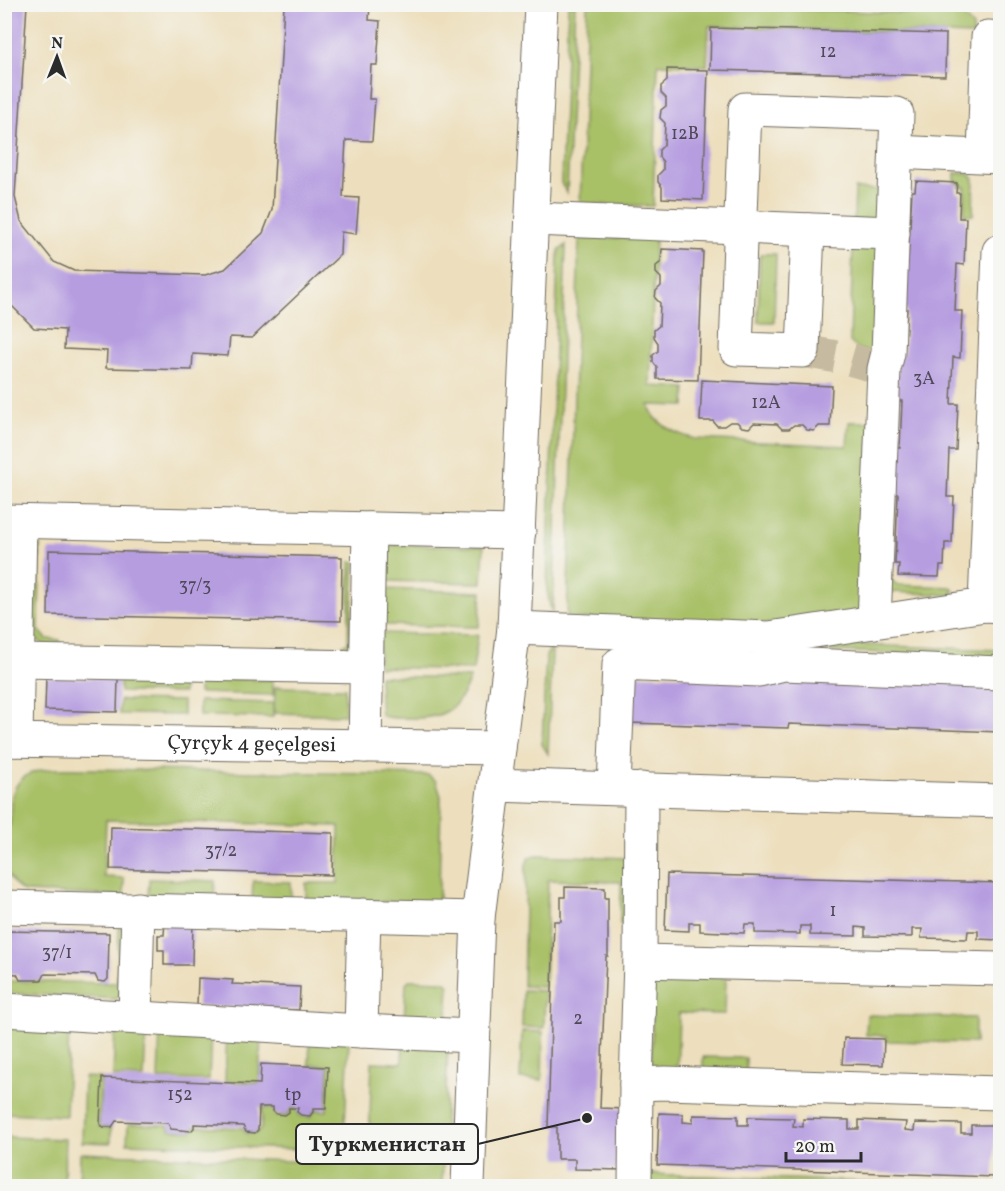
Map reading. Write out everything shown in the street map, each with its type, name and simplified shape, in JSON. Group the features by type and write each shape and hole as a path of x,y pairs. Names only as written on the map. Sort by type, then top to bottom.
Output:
{"street":[{"path":"468,1186 478,918 514,628 541,4"},
{"path":"896,152 992,156 988,38 1000,38"},
{"path":"808,230 803,351 736,349 745,109 897,114 888,353 884,369 874,622"},
{"path":"532,219 892,233"},
{"path":"514,628 769,638 993,606 999,252"},
{"path":"10,740 13,677 12,522 519,532"},
{"path":"365,746 369,529"},
{"path":"634,1186 640,961 620,664 759,670 784,664 1000,673"},
{"path":"13,677 367,667"},
{"name":"Çyrçyk 4 geçelgesi","path":"10,740 499,748"},
{"path":"495,785 1000,801"},
{"path":"4,907 478,918"},
{"path":"135,1017 138,909"},
{"path":"361,1031 364,915"},
{"path":"640,961 1000,969"},
{"path":"4,1010 473,1036"},
{"path":"636,1084 677,1083 1000,1093"}],"green space":[{"path":"568,5 575,5 567,193 561,183"},
{"path":"587,5 672,5 962,15 973,27 973,35 709,26 707,66 658,64 653,206 580,204"},
{"path":"955,173 969,174 974,178 973,215 964,215 965,187 960,187 959,182 955,182"},
{"path":"855,189 884,190 882,221 854,220"},
{"path":"655,237 650,386 686,388 685,406 649,405 661,423 675,432 696,439 847,446 849,422 874,422 865,610 804,625 567,618 579,239"},
{"path":"853,244 881,245 877,353 859,350 850,342"},
{"path":"566,245 553,611 551,611 547,590 558,256 559,251"},
{"path":"760,254 776,254 774,322 758,322"},
{"path":"387,545 484,546 482,583 381,581 383,549"},
{"path":"34,546 40,546 39,630 47,639 60,640 60,648 44,644 32,632"},
{"path":"350,562 355,562 350,649 346,652 311,653 311,647 339,648 348,642"},
{"path":"891,577 892,581 898,585 951,587 954,591 950,595 893,592 888,588"},
{"path":"380,589 482,592 479,627 380,625"},
{"path":"379,633 478,635 473,670 379,667"},
{"path":"804,643 1000,650 1000,657 804,650"},
{"path":"550,649 552,650 548,754 542,744 546,656"},
{"path":"120,676 184,678 183,693 120,692"},
{"path":"379,676 470,678 460,698 448,711 431,717 398,718 381,715"},
{"path":"200,678 273,680 273,695 199,693"},
{"path":"275,687 345,688 345,715 274,713"},
{"path":"120,700 183,701 183,715 119,714"},
{"path":"199,701 273,703 273,717 199,716"},
{"path":"55,769 428,775 436,781 441,796 439,898 436,902 306,901 306,883 338,883 339,826 106,820 104,877 124,878 124,896 24,892 11,879 5,863 4,825 10,825 11,799 17,785 33,772"},
{"path":"537,855 629,858 627,925 620,924 621,882 548,880 545,987 523,986 526,865 529,857"},
{"path":"149,879 215,881 214,899 148,897"},
{"path":"253,881 291,882 291,900 252,900"},
{"path":"119,926 126,926 123,991 116,999 5,993 4,981 117,983"},
{"path":"653,976 726,978 725,1014 679,1013 677,1078 651,1077"},
{"path":"409,980 445,981 449,985 447,1023 404,1022 406,983"},
{"path":"523,990 545,991 544,1028 522,1027"},
{"path":"867,1015 975,1018 975,1043 887,1041 887,1036 866,1035"},
{"path":"5,1025 69,1027 66,1116 5,1113"},
{"path":"115,1028 146,1029 144,1078 113,1077"},
{"path":"160,1030 211,1031 209,1080 158,1079"},
{"path":"522,1031 543,1032 542,1080 520,1079"},
{"path":"227,1032 261,1033 259,1083 225,1081"},
{"path":"310,1038 349,1040 345,1124 334,1132 323,1150 127,1143 128,1124 167,1125 171,1130 192,1131 195,1126 243,1128 246,1133 256,1133 261,1129 262,1108 272,1108 276,1116 286,1116 291,1109 296,1109 300,1116 310,1117 315,1110 327,1111 329,1066 309,1065"},
{"path":"403,1044 448,1046 442,1186 79,1186 80,1153 368,1164 372,1062 402,1063"},
{"path":"703,1057 746,1058 746,1080 703,1079"},
{"path":"84,1077 101,1078 99,1127 111,1128 111,1143 82,1142"},
{"path":"5,1137 65,1139 64,1186 5,1186"},
{"path":"649,1174 986,1186 648,1186"}],"building":[{"path":"4,4 27,4 15,197 21,221 54,262 74,271 205,275 225,269 263,233 272,210 284,5 370,5 369,20 380,21 377,65 371,65 369,99 375,99 372,141 346,140 343,197 359,198 356,234 341,232 340,255 252,338 230,337 228,356 193,354 192,370 106,368 107,351 64,349 65,330 34,328 4,298"},
{"path":"711,28 946,34 945,76 710,70"},
{"path":"667,69 708,70 703,200 662,198 662,187 658,182 658,175 663,170 663,162 659,157 659,150 664,145 665,123 660,118 661,110 666,106 666,98 661,93 661,86 667,81"},
{"path":"916,181 957,183 956,193 960,193 959,218 966,218 964,265 957,264 955,311 962,311 960,358 953,357 951,404 958,404 956,450 949,450 947,497 954,497 952,543 945,543 944,566 940,566 939,577 898,576 899,564 895,564 898,494 892,494 894,448 900,448 902,401 896,401 898,355 904,355 907,309 900,309 902,262 908,263 912,191 915,191"},
{"path":"662,249 703,251 698,380 657,379 657,367 653,362 653,355 658,351 654,330 659,326 660,303 655,298 656,291 661,286 661,278 656,273 656,266 661,262"},
{"path":"702,380 832,386 830,426 819,426 814,431 807,430 802,425 782,429 777,424 754,423 749,428 742,427 737,422 717,426 713,421 700,421"},
{"path":"49,550 342,557 341,621 48,615"},
{"path":"631,675 1000,681 1000,732 789,724 788,728 629,723"},
{"path":"46,677 118,679 117,712 45,710"},
{"path":"111,827 333,833 332,875 110,869"},
{"path":"667,874 1000,883 999,940 978,939 978,931 968,931 967,939 921,938 922,929 912,929 912,937 865,936 865,928 856,927 856,936 810,935 810,926 800,926 800,934 755,933 755,924 745,924 744,933 700,931 700,923 689,923 689,931 665,930"},
{"path":"565,887 605,888 605,898 608,898 608,956 606,956 600,1108 626,1109 625,1170 575,1169 575,1159 557,1159 557,1127 548,1127 554,921 561,921 561,897 565,897"},
{"path":"165,921 193,921 192,965 164,965 164,950 158,950 158,935 164,935"},
{"path":"4,931 109,933 108,979 105,982 98,981 95,975 45,974 42,980 20,980 17,974 4,973"},
{"path":"198,978 233,980 232,984 300,987 299,1010 197,1006"},
{"path":"844,1038 884,1039 883,1065 842,1064"},
{"path":"261,1064 328,1067 326,1109 313,1109 310,1116 301,1115 297,1112 298,1108 289,1108 289,1112 285,1115 276,1114 273,1107 259,1107 258,1130 255,1133 246,1132 243,1126 194,1124 191,1131 171,1129 168,1123 116,1121 112,1127 103,1127 100,1124 102,1078 260,1084"},
{"path":"659,1113 683,1114 683,1122 693,1123 693,1115 738,1116 738,1125 748,1125 748,1117 794,1118 793,1126 803,1127 803,1119 849,1120 849,1129 859,1129 859,1120 906,1122 905,1130 914,1131 915,1123 961,1124 961,1133 971,1133 971,1125 995,1125 994,1177 657,1165"}],"tunnel":[{"path":"803,351 849,359 884,369"}],"place":[{"name":"Туркменистан","path":"587,1118"}]}
